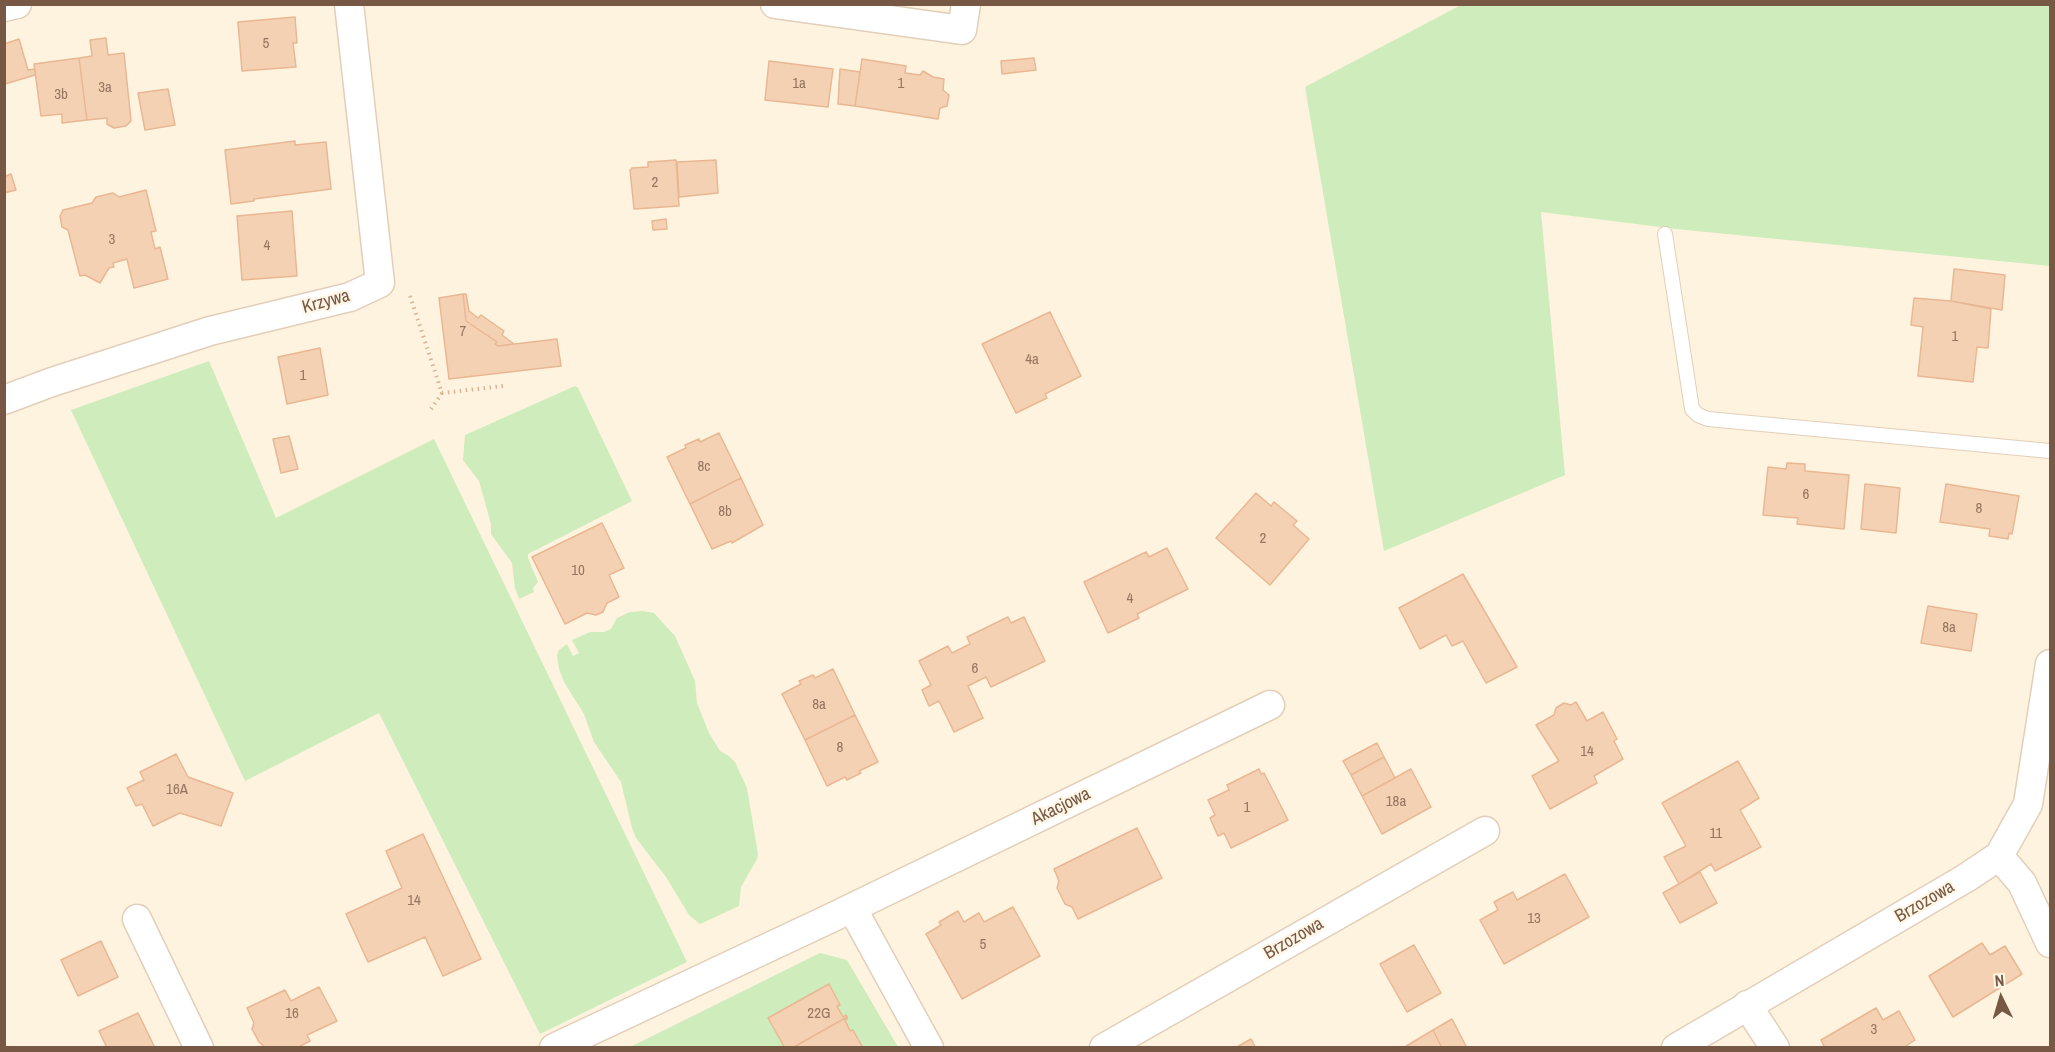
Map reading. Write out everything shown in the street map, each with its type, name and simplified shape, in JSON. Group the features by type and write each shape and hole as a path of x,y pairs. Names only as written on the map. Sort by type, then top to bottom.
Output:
{"street":[{"path":"4,7 17,4"},
{"name":"Krzywa","path":"4,400 52,382 210,331 350,297 380,283 350,4"},
{"path":"775,4 962,30 966,4"},
{"name":"Brzozowa","path":"1676,1047 1966,878 1999,856 2028,804 2050,664"},
{"name":"Akacjowa","path":"554,1047 852,908 1270,705"},
{"name":"Brzozowa","path":"1104,1047 1485,831"},
{"path":"1999,856 2022,883 2050,943"},
{"path":"2022,883 2050,887"},
{"path":"852,908 929,1047"},
{"path":"137,920 199,1047"},
{"path":"1747,1005 1775,1047"}],"lane":[{"path":"1665,234 1692,409 1698,416 1708,420 2050,451"}],"path":[{"path":"411,300 442,393"},
{"path":"431,409 442,393 503,386"}],"green space":[{"path":"1461,5 2050,5 2050,266 1676,229 1541,212 1565,475 1384,551 1305,87"},
{"path":"209,361 276,518 434,439 687,962 540,1034 379,713 245,781 71,410"},
{"path":"575,386 632,501 528,554 538,582 533,588 534,592 519,599 515,588 512,563 491,534 491,524 479,481 463,460 465,435"},
{"path":"630,612 654,613 675,636 695,681 697,703 709,733 720,751 735,762 747,788 757,859 741,887 739,906 700,924 689,915 666,877 636,838 621,782 594,742 584,714 564,682 559,669 557,655 559,650 567,644 573,656 579,653 572,640 590,632 604,632 611,629 617,618"},
{"path":"820,953 847,960 898,1047 628,1048"}],"building":[{"path":"295,17 297,43 293,43 296,67 242,71 238,22"},
{"path":"106,38 108,55 124,53 131,121 126,126 114,128 107,124 107,118 87,120 79,58 92,56 90,40"},
{"path":"19,39 28,70 35,69 35,75 5,84 4,44"},
{"path":"79,58 87,120 62,123 62,114 41,116 34,64"},
{"path":"1034,58 1036,70 1002,74 1001,61"},
{"path":"862,59 906,66 905,73 920,75 923,71 933,77 944,79 943,90 949,95 947,106 940,108 938,119 855,106"},
{"path":"769,61 833,69 828,107 765,100"},
{"path":"840,69 860,72 855,106 838,104"},
{"path":"168,89 175,125 145,130 138,93"},
{"path":"295,141 295,145 326,142 331,189 231,204 225,150"},
{"path":"676,160 679,206 634,209 630,170 648,167 648,162"},
{"path":"716,160 718,193 679,197 677,162"},
{"path":"4,172 6,176 11,174 16,190 4,193"},
{"path":"146,190 156,231 151,232 155,249 160,247 168,279 134,288 127,259 113,263 114,267 109,268 100,283 85,275 80,276 68,230 62,227 60,216 63,210 92,203 96,197 113,193 119,197"},
{"path":"292,211 297,276 242,280 237,216"},
{"path":"666,219 667,229 653,230 652,221"},
{"path":"1954,269 2005,275 2002,310 1951,301"},
{"path":"463,294 466,321 497,342 495,344 498,346 557,339 561,366 449,379 439,298"},
{"path":"463,294 466,294 469,311 478,318 481,315 504,331 502,335 514,344 498,346 495,344 497,342 466,321"},
{"path":"1914,298 1951,301 1991,309 1988,348 1977,347 1973,382 1918,376 1923,327 1911,325"},
{"path":"1050,312 1081,376 1045,394 1047,398 1016,413 982,344"},
{"path":"320,348 328,395 287,404 278,357"},
{"path":"719,433 741,478 690,504 667,457 686,448 685,445 699,439 700,442"},
{"path":"289,436 298,469 281,473 273,439"},
{"path":"1787,463 1805,464 1805,471 1849,475 1844,529 1797,524 1798,518 1763,515 1768,467 1786,469"},
{"path":"741,478 763,525 732,543 731,541 712,549 690,504"},
{"path":"1865,484 1900,488 1896,533 1861,529"},
{"path":"1946,484 2019,496 2012,534 2009,533 2008,539 1989,536 1990,529 1940,522"},
{"path":"1256,493 1271,506 1274,502 1297,521 1293,525 1309,539 1270,585 1216,538"},
{"path":"602,523 624,568 609,575 619,597 607,603 603,612 596,615 587,613 565,624 532,557"},
{"path":"1167,548 1188,589 1137,614 1139,618 1108,633 1084,582 1146,552 1149,557"},
{"path":"1463,574 1517,667 1486,683 1463,641 1452,646 1446,635 1420,649 1399,608"},
{"path":"1928,606 1977,614 1971,651 1921,643"},
{"path":"1008,617 1011,623 1024,617 1045,661 991,687 986,677 968,686 983,718 954,732 939,701 929,706 922,690 931,685 919,661 948,646 952,653 970,644 967,637"},
{"path":"833,669 855,715 805,740 782,694 801,684 799,681 813,675 815,678"},
{"path":"1576,702 1587,721 1603,712 1617,739 1614,741 1623,759 1594,776 1597,783 1550,809 1532,776 1559,761 1536,725 1554,715 1556,708 1564,703 1571,705"},
{"path":"855,715 878,762 847,780 845,777 827,786 805,740"},
{"path":"1377,743 1384,757 1351,775 1343,761"},
{"path":"176,754 188,777 233,793 221,826 180,813 153,826 142,804 136,806 127,788 144,780 140,772"},
{"path":"1384,757 1395,778 1362,796 1351,775"},
{"path":"1738,761 1759,798 1740,810 1761,847 1715,871 1711,864 1679,884 1664,857 1686,846 1662,803"},
{"path":"1259,769 1261,774 1264,773 1288,820 1231,848 1224,833 1218,836 1210,818 1215,815 1208,800 1229,790 1227,785"},
{"path":"1411,769 1431,807 1382,834 1362,796"},
{"path":"1137,828 1162,878 1078,919 1072,907 1065,904 1057,888 1059,881 1054,869"},
{"path":"423,834 481,959 443,976 425,937 368,962 346,914 402,888 386,851"},
{"path":"1700,872 1717,903 1680,923 1663,893"},
{"path":"1565,874 1589,917 1504,964 1480,920 1498,910 1494,902 1513,892 1517,900"},
{"path":"1013,907 1040,956 962,999 926,934 941,925 939,922 958,911 964,922 979,913 984,922"},
{"path":"101,941 118,977 78,996 61,960"},
{"path":"1982,943 1990,955 2005,946 2022,974 1953,1017 1929,976"},
{"path":"1414,945 1441,993 1407,1012 1380,964"},
{"path":"829,984 840,1005 837,1006 843,1017 846,1015 847,1017 792,1048 785,1048 768,1018"},
{"path":"319,987 337,1021 307,1035 310,1041 297,1048 266,1048 259,1042 252,1029 254,1023 247,1008 285,990 291,1001"},
{"path":"1876,1008 1883,1020 1899,1011 1915,1040 1903,1048 1825,1048 1821,1040"},
{"path":"138,1013 155,1048 107,1048 99,1031"},
{"path":"847,1017 845,1020 850,1031 853,1030 863,1048 792,1048"},
{"path":"1452,1019 1467,1048 1442,1048 1433,1030"},
{"path":"1433,1030 1442,1048 1403,1048"},
{"path":"1251,1039 1256,1048 1235,1048"}]}
